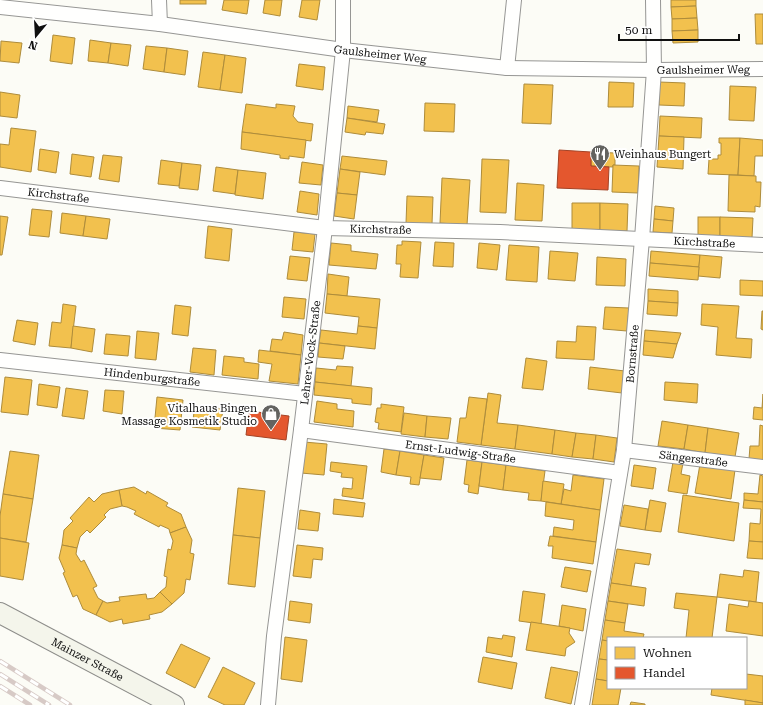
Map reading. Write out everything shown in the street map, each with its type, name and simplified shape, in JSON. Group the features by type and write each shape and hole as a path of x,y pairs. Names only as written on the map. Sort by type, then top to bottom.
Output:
{"main road":[{"name":"Mainzer Straße","path":"0,613 174,705"}],"street":[{"path":"159,0 160,24"},
{"name":"Lehrer-Vock-Straße","path":"268,705 274,636 301,430 343,50 343,0"},
{"path":"507,68 514,0"},
{"name":"Bornstraße","path":"582,705 624,450 642,239 654,70 653,0"},
{"name":"Gaulsheimer Weg","path":"0,7 160,24 343,50 507,68 654,70 763,69"},
{"name":"Kirchstraße","path":"0,188 324,228 500,232 763,245"},
{"name":"Hindenburgstraße","path":"0,360 305,394"},
{"name":"Ernst-Ludwig-Straße","path":"301,430 620,472"},
{"name":"Sängerstraße","path":"624,450 763,467"}],"building: Wohnen":[{"path":"180,0 206,0 206,4 180,4"},
{"path":"224,0 249,0 247,14 222,10"},
{"path":"265,0 282,0 280,16 263,13"},
{"path":"302,0 320,0 317,20 299,17"},
{"path":"671,0 696,0 696,6 671,7"},
{"path":"696,6 697,18 672,19 671,7"},
{"path":"755,14 763,14 763,44 756,44"},
{"path":"697,18 698,30 672,31 672,19"},
{"path":"698,30 698,42 673,43 672,31"},
{"path":"53,35 75,38 72,64 50,61"},
{"path":"90,40 111,43 108,63 88,61"},
{"path":"1,41 22,43 19,63 0,61"},
{"path":"111,43 131,45 128,66 108,63"},
{"path":"146,46 167,48 164,72 143,69"},
{"path":"167,48 188,51 185,75 164,72"},
{"path":"203,52 225,55 220,90 198,87"},
{"path":"225,55 246,58 242,93 220,90"},
{"path":"299,64 325,67 323,90 296,86"},
{"path":"609,82 634,83 633,107 608,107"},
{"path":"659,82 685,83 684,106 659,105"},
{"path":"524,84 553,85 551,124 522,123"},
{"path":"730,86 756,87 754,121 729,120"},
{"path":"0,92 20,95 17,118 0,116"},
{"path":"425,103 455,104 454,132 424,131"},
{"path":"246,104 276,108 276,104 295,106 293,116 298,122 313,124 311,141 242,132"},
{"path":"348,106 379,110 377,122 347,118"},
{"path":"660,116 702,118 701,138 659,136"},
{"path":"347,118 385,124 383,134 366,132 365,135 345,132"},
{"path":"11,128 36,131 31,172 0,167 0,144 9,145"},
{"path":"242,132 306,140 304,158 289,156 289,159 280,158 280,155 241,149"},
{"path":"659,136 684,137 683,169 657,167"},
{"path":"719,138 740,138 738,175 708,174 709,159 718,159 718,155 721,155 721,143 719,143"},
{"path":"740,138 763,140 763,156 755,156 754,176 738,175"},
{"path":"40,149 59,152 56,173 38,170"},
{"path":"591,152 615,153 615,165 613,165 613,167 591,166"},
{"path":"72,154 94,157 91,177 70,174"},
{"path":"103,155 122,157 119,182 99,179"},
{"path":"342,156 387,161 385,175 340,169"},
{"path":"482,159 509,160 506,213 480,212"},
{"path":"161,160 182,163 179,186 158,184"},
{"path":"302,162 323,165 321,185 299,183"},
{"path":"182,163 201,165 198,190 179,188"},
{"path":"613,165 639,166 638,193 612,192"},
{"path":"216,167 238,170 235,194 213,191"},
{"path":"340,169 360,172 357,195 337,193"},
{"path":"238,170 266,173 263,199 235,195"},
{"path":"729,175 756,176 756,182 761,182 760,207 755,206 755,212 728,211"},
{"path":"442,178 470,180 467,225 440,223"},
{"path":"517,183 544,185 542,221 515,220"},
{"path":"300,191 319,194 317,215 297,212"},
{"path":"337,193 357,195 354,219 334,216"},
{"path":"407,196 433,197 432,224 406,223"},
{"path":"572,203 600,203 600,231 572,230"},
{"path":"600,203 628,204 627,231 600,231"},
{"path":"655,206 674,208 673,221 654,219"},
{"path":"32,209 52,211 49,237 29,235"},
{"path":"62,213 86,216 83,236 60,233"},
{"path":"0,216 8,217 2,255 0,255"},
{"path":"86,216 110,219 107,239 83,236"},
{"path":"698,217 720,217 720,236 698,236"},
{"path":"720,217 753,218 752,238 720,236"},
{"path":"654,219 673,221 672,233 653,232"},
{"path":"208,226 232,229 229,261 205,258"},
{"path":"294,232 315,234 313,252 292,250"},
{"path":"402,241 421,242 418,278 400,277 401,264 396,264 397,245 402,245"},
{"path":"435,242 454,243 453,267 433,266"},
{"path":"331,243 351,245 351,251 378,254 376,269 329,265"},
{"path":"479,243 500,245 497,270 477,268"},
{"path":"509,245 539,247 537,282 506,280"},
{"path":"550,251 578,253 575,281 548,279"},
{"path":"651,251 700,255 699,267 650,263"},
{"path":"700,255 722,257 720,278 698,276"},
{"path":"290,256 310,258 307,281 287,279"},
{"path":"597,257 626,259 625,286 596,285"},
{"path":"650,263 699,267 698,280 649,276"},
{"path":"328,274 349,277 347,296 327,294"},
{"path":"740,280 763,281 763,296 740,295"},
{"path":"648,289 678,291 678,303 648,301"},
{"path":"327,294 380,299 377,328 358,326 359,317 325,313"},
{"path":"284,297 306,299 304,319 282,317"},
{"path":"648,301 678,303 677,316 647,314"},
{"path":"63,304 76,306 71,348 49,346 52,322 61,323"},
{"path":"702,304 739,306 736,338 752,339 751,358 716,355 718,327 701,325"},
{"path":"175,305 191,307 188,336 172,334"},
{"path":"605,307 629,308 627,331 603,329"},
{"path":"763,311 763,330 761,329"},
{"path":"17,320 38,323 35,345 13,341"},
{"path":"73,326 95,329 92,352 71,348"},
{"path":"358,326 377,328 375,349 319,343 321,330 357,334"},
{"path":"577,326 596,327 594,360 556,358 557,341 576,342"},
{"path":"645,330 681,333 677,344 644,341"},
{"path":"137,331 159,333 156,360 135,358"},
{"path":"284,332 303,335 301,355 270,351 272,339 282,340"},
{"path":"106,334 130,336 128,356 104,354"},
{"path":"644,341 677,344 673,358 643,355"},
{"path":"319,343 345,346 343,359 318,357"},
{"path":"193,348 216,350 214,375 190,372"},
{"path":"259,350 301,355 298,384 269,381 272,364 258,362"},
{"path":"224,356 244,358 244,362 259,364 258,379 222,375"},
{"path":"526,358 547,361 543,390 522,388"},
{"path":"337,366 353,367 351,386 315,382 316,368 336,370"},
{"path":"590,367 625,371 622,393 588,389"},
{"path":"5,377 32,380 28,415 1,412"},
{"path":"315,382 372,388 371,405 352,403 352,399 314,395"},
{"path":"665,382 698,384 697,403 664,400"},
{"path":"39,384 60,387 57,408 37,405"},
{"path":"66,388 88,391 84,419 62,416"},
{"path":"105,390 124,391 122,414 103,411"},
{"path":"488,393 501,395 497,423 518,425 515,449 481,445"},
{"path":"763,394 763,420 753,419 754,407 762,408"},
{"path":"157,397 183,400 180,430 154,428"},
{"path":"469,397 487,399 481,445 457,442 460,418 466,418"},
{"path":"317,401 337,404 337,409 354,411 353,427 314,422"},
{"path":"381,404 404,407 401,432 378,429 379,423 375,422 377,408 381,408"},
{"path":"195,405 223,409 220,430 192,427"},
{"path":"404,413 427,416 425,437 401,434"},
{"path":"427,416 451,418 448,439 425,437"},
{"path":"662,421 688,425 684,449 658,446"},
{"path":"518,425 555,430 552,454 515,449"},
{"path":"688,425 708,428 705,453 684,449"},
{"path":"760,425 763,426 763,460 749,459 750,446 759,446"},
{"path":"708,428 739,433 735,457 705,453"},
{"path":"555,430 576,433 572,457 552,454"},
{"path":"576,433 596,435 593,459 572,457"},
{"path":"596,435 617,438 614,462 593,459"},
{"path":"304,442 327,444 324,475 301,473"},
{"path":"384,449 400,451 396,475 381,472"},
{"path":"10,451 39,455 33,499 3,494"},
{"path":"400,451 424,455 419,485 410,484 411,477 396,475"},
{"path":"424,455 444,458 441,480 420,478"},
{"path":"467,460 482,462 478,494 468,492 469,485 464,484"},
{"path":"331,462 367,466 363,499 342,496 343,488 352,489 353,478 341,477 342,473 330,471"},
{"path":"482,462 506,465 503,490 479,486"},
{"path":"673,462 683,463 681,474 690,476 687,494 668,491"},
{"path":"700,464 735,470 731,499 695,493"},
{"path":"506,465 545,471 541,501 528,500 529,493 503,490"},
{"path":"634,465 656,468 653,489 631,486"},
{"path":"573,475 604,479 600,510 561,504 564,489 571,491"},
{"path":"760,475 763,476 763,502 744,500 744,493 758,494"},
{"path":"543,481 564,484 561,504 541,501"},
{"path":"134,487 146,494 147,491 168,503 166,506 181,514 186,527 170,533 169,529 160,525 159,527 134,514 136,511 122,506 119,490"},
{"path":"238,488 265,491 260,538 233,535"},
{"path":"119,490 122,506 110,509 104,515 106,517 90,533 87,530 80,537 77,548 62,545 64,530 73,521 70,518 89,497 94,502 102,494"},
{"path":"3,494 33,499 26,542 0,538 0,516"},
{"path":"683,495 739,503 734,541 678,532"},
{"path":"334,499 365,503 363,517 333,514"},
{"path":"650,500 666,503 661,532 645,530"},
{"path":"744,500 763,502 763,542 749,541 750,523 760,524 761,509 743,508"},
{"path":"546,502 600,510 596,542 553,536 554,527 573,530 574,520 545,516"},
{"path":"624,505 648,509 645,530 620,526"},
{"path":"300,510 320,513 318,531 298,529"},
{"path":"186,527 192,540 190,553 194,554 190,580 186,579 184,593 172,604 160,592 166,587 167,577 164,576 168,549 171,550 173,541 170,533"},
{"path":"233,535 260,538 255,587 228,584"},
{"path":"550,536 596,542 593,564 552,558 553,546 548,546"},
{"path":"0,538 29,543 23,580 0,576"},
{"path":"749,541 763,542 763,559 747,558"},
{"path":"62,545 77,548 76,554 81,562 84,560 97,586 93,588 98,598 103,601 96,615 83,609 77,595 73,597 63,573 65,572 59,558"},
{"path":"297,545 323,548 322,560 313,559 311,578 293,576"},
{"path":"617,549 651,554 649,565 635,563 631,586 611,583"},
{"path":"565,567 591,571 587,592 561,587"},
{"path":"744,570 759,572 756,602 717,597 720,574 743,577"},
{"path":"611,583 646,588 644,606 608,601"},
{"path":"523,591 545,594 541,624 519,621"},
{"path":"160,592 172,604 162,612 149,615 150,619 123,624 122,619 110,622 96,615 103,601 107,603 120,601 119,597 146,594 147,599 154,598"},
{"path":"676,593 717,597 712,637 686,637 689,610 674,608"},
{"path":"290,601 312,604 310,623 288,620"},
{"path":"608,601 628,604 625,623 605,620"},
{"path":"749,601 763,603 763,636 726,631 729,604 748,607"},
{"path":"562,605 586,609 583,631 559,626"},
{"path":"605,620 625,623 624,631 644,634 643,637 607,637 607,641 602,640"},
{"path":"531,622 570,628 569,633 575,642 566,648 565,656 526,650"},
{"path":"503,635 515,637 512,657 486,652 488,637 502,639"},
{"path":"285,637 307,640 302,682 281,679"},
{"path":"602,640 607,641 607,660 599,659"},
{"path":"181,644 210,658 195,688 166,673"},
{"path":"483,657 517,663 512,689 478,682"},
{"path":"599,659 607,660 607,681 596,679"},
{"path":"223,667 255,683 244,705 225,705 208,697"},
{"path":"551,667 578,672 571,704 545,698"},
{"path":"747,674 763,676 763,703 711,695 712,689 747,689"},
{"path":"596,679 607,681 607,689 621,689 618,705 592,705"},
{"path":"745,700 763,703 763,705 745,705"},
{"path":"631,702 645,704 645,705 630,705"}],"building: Handel":[{"path":"559,150 591,152 591,166 609,167 608,190 557,188"},
{"path":"249,411 289,416 286,440 246,435"}],"railway":[{"path":"0,661 70,705"},
{"path":"0,674 49,705"},
{"path":"0,686 30,705"}],"place":[{"name":"Weinhaus Bungert","path":"600,171"},
{"name":"Vitalhaus Bingen Massage Kosmetik Studio","path":"271,431"}]}
